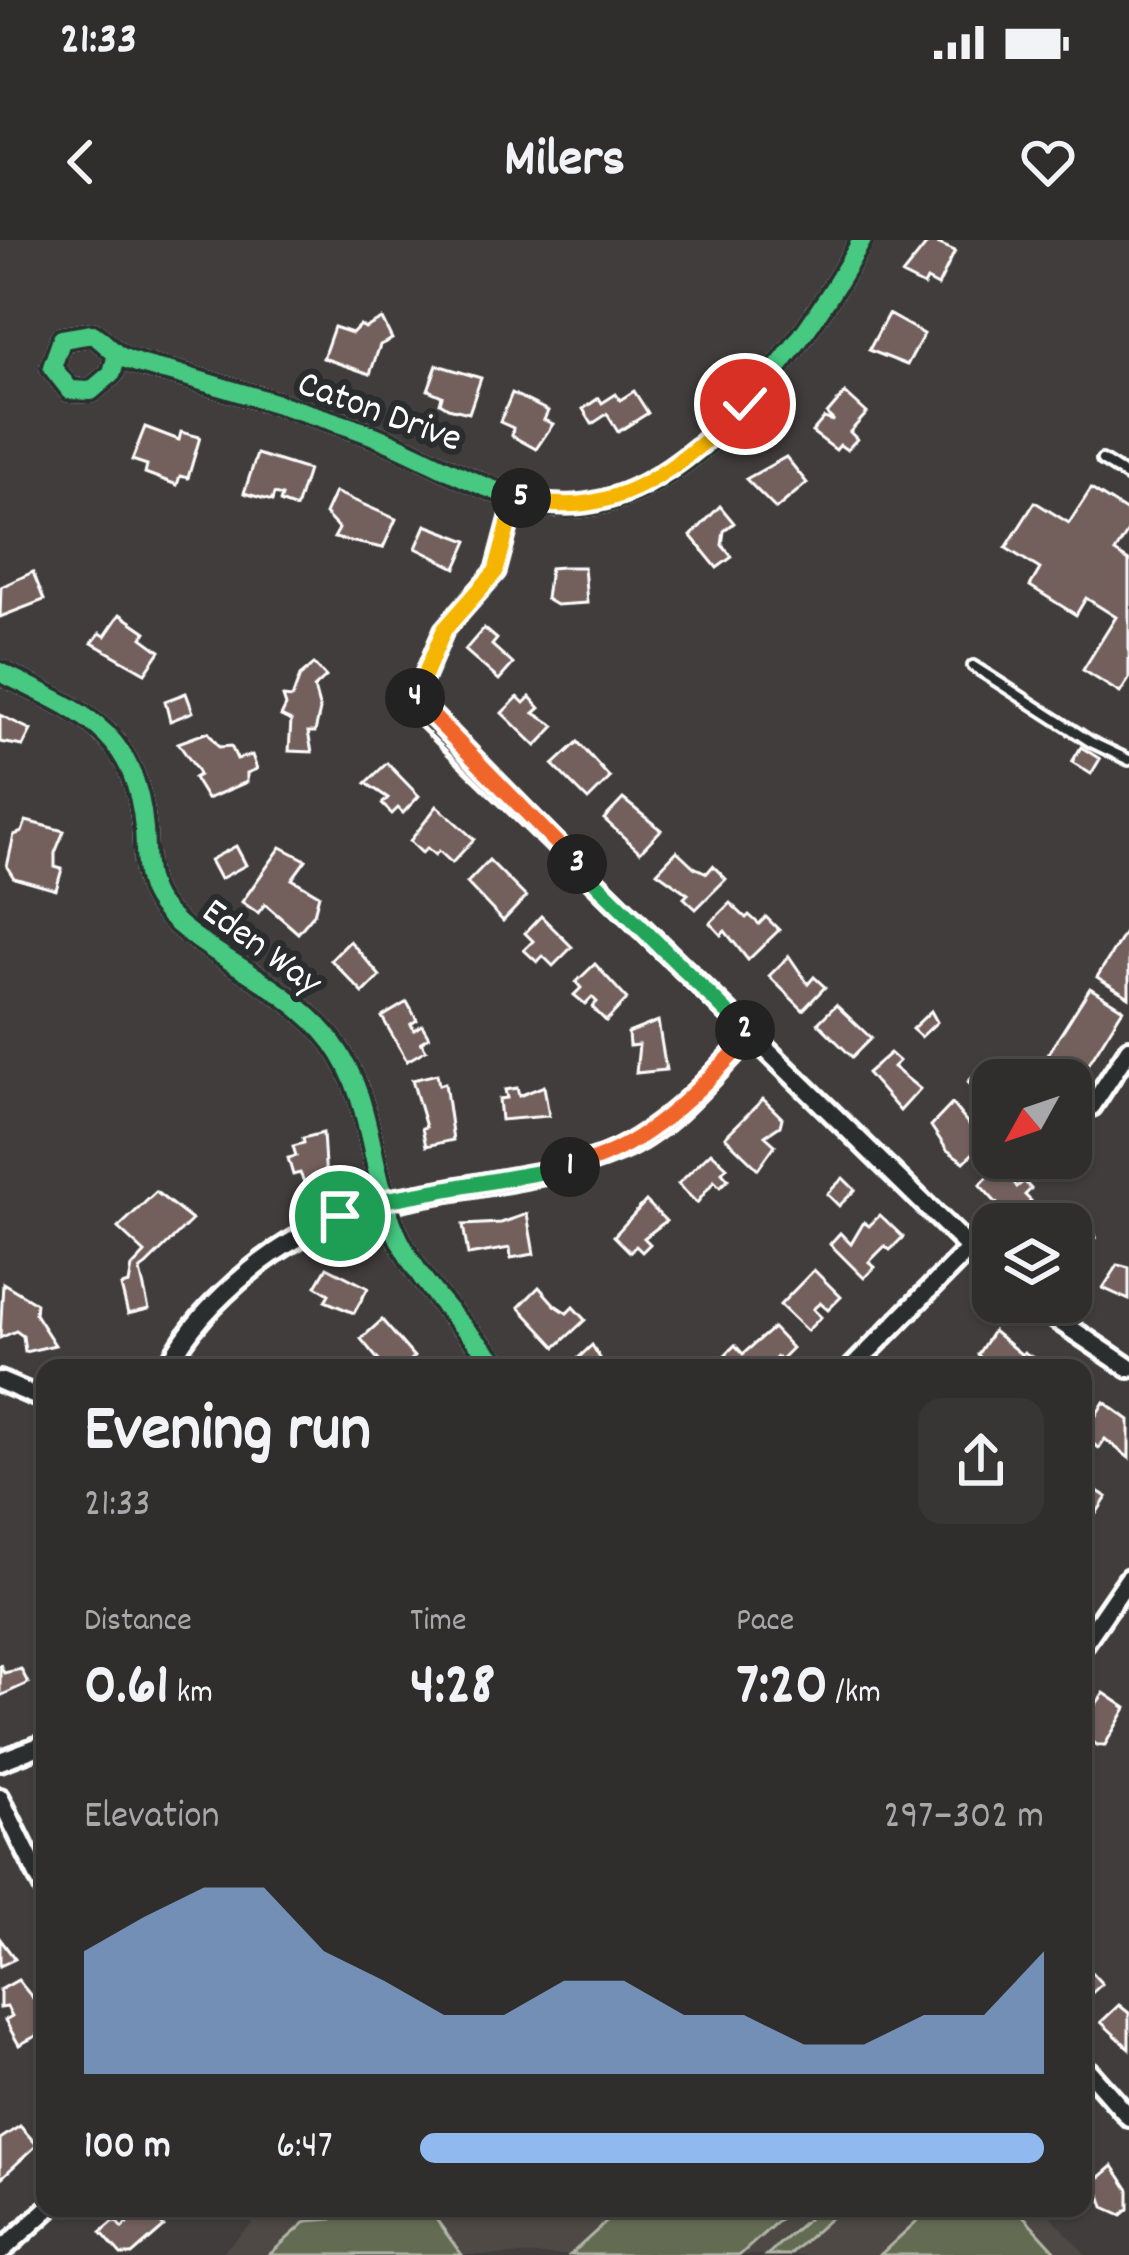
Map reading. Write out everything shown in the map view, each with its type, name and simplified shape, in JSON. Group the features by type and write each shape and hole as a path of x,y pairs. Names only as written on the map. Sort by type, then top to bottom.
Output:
{"street":[{"name":"Caton Drive","path":"117,354 102,384 80,393 55,376 52,356 59,343 72,334 92,334 117,354 380,437 516,496 553,505 599,502 646,485 745,404 826,302 862,240"},
{"name":"Eden Way","path":"0,672 82,713 115,740 139,792 152,893 171,918 285,993 335,1046 359,1091 385,1200 418,1272 493,1359"},
{"path":"407,697 972,1253"},
{"path":"172,1359 191,1325 288,1239 385,1200 576,1166 625,1148 655,1129 751,1036"},
{"path":"1092,1106 1129,1049"},
{"path":"861,1359 968,1250"},
{"path":"1062,1323 1129,1368"},
{"path":"0,1382 36,1396"},
{"path":"1092,1632 1129,1578"},
{"path":"0,1761 36,1747"},
{"path":"0,1798 36,1872"},
{"path":"1092,2075 1129,2116"},
{"path":"0,2252 39,2217"}],"lane":[{"path":"1102,460 1129,477"},
{"path":"973,666 1091,742 1129,760"}],"path":[{"path":"407,697 444,630 496,571 516,496"}],"shaded area":[{"path":"259,2217 1052,2217 1086,2255 219,2255"}],"green space":[{"path":"435,2217 462,2255 269,2255 307,2221"},
{"path":"612,2217 782,2217 740,2255 570,2255"},
{"path":"810,2217 832,2217 789,2255 767,2255"},
{"path":"921,2217 1024,2217 1059,2255 880,2255"}],"building":[{"path":"930,240 955,251 938,286 927,280 924,286 902,275"},
{"path":"888,314 924,334 907,365 869,350"},
{"path":"382,319 392,339 380,345 370,374 323,358 334,327 352,333 360,325 365,328"},
{"path":"437,365 481,378 469,413 448,408 440,403 442,396 428,390"},
{"path":"634,391 648,413 618,432 607,414 592,424 583,409 599,398 602,403 616,394 620,400"},
{"path":"512,393 548,411 544,420 553,424 536,449 512,436 513,428 500,422"},
{"path":"845,393 867,413 850,432 857,439 847,450 840,445 836,450 812,432 824,418 834,421 827,414"},
{"path":"145,427 179,440 181,432 200,437 188,478 180,476 177,485 145,473 147,465 132,460"},
{"path":"257,454 308,470 296,508 280,502 282,496 274,494 272,501 244,493"},
{"path":"786,457 807,483 776,509 746,479"},
{"path":"1091,489 1129,513 1129,530 1115,552 1129,561 1129,679 1120,693 1083,670 1116,617 1086,598 1076,615 1030,586 1040,569 1006,548 1035,502 1069,523"},
{"path":"335,492 396,519 383,548 334,538 339,529 325,514"},
{"path":"720,506 734,523 724,531 722,545 732,557 717,568 691,536"},
{"path":"426,525 468,541 456,568 416,548"},
{"path":"584,567 587,603 556,605 546,599 550,568"},
{"path":"33,572 44,600 0,617 1,587"},
{"path":"120,614 146,632 142,638 160,651 145,673 92,643 100,633 105,636"},
{"path":"484,628 497,639 492,645 513,664 499,680 465,650"},
{"path":"314,664 326,677 314,688 320,710 315,732 308,732 312,752 289,751 291,721 281,716 286,706 283,697 292,698 300,676"},
{"path":"186,693 193,712 170,721 165,701"},
{"path":"518,697 524,703 530,697 540,708 534,713 555,726 536,746 502,713"},
{"path":"0,715 31,730 23,746 0,742"},
{"path":"208,732 219,747 231,746 237,759 252,755 257,769 247,773 247,782 207,799 194,778 199,775 197,770 178,743"},
{"path":"578,742 610,778 588,800 553,765"},
{"path":"1081,747 1100,759 1091,774 1072,762"},
{"path":"387,763 419,796 403,813 398,808 392,814 382,804 388,798 366,783"},
{"path":"623,799 661,830 640,852 604,819"},
{"path":"437,806 474,839 452,863 439,851 435,855 427,848 422,853 410,841"},
{"path":"26,821 64,831 55,853 55,867 62,869 56,890 14,878 7,867 14,835 22,832"},
{"path":"236,846 246,865 220,879 210,860"},
{"path":"281,847 306,860 292,879 319,895 314,914 298,933 265,904 258,913 242,902"},
{"path":"677,851 694,867 707,873 713,866 726,879 696,909 684,898 688,894 657,872"},
{"path":"489,860 526,897 503,921 467,883"},
{"path":"730,903 746,918 749,915 759,924 766,917 779,930 748,960 725,931 721,935 710,923"},
{"path":"541,916 572,947 553,966 543,956 537,962 524,950 533,941 525,933"},
{"path":"1129,926 1129,997 1097,977"},
{"path":"350,941 380,976 363,993 331,960"},
{"path":"789,956 808,984 814,977 825,987 803,1010 769,976"},
{"path":"595,964 627,999 606,1021 592,1007 597,1002 592,997 585,1004 574,995 581,988 576,982"},
{"path":"1090,988 1123,1009 1092,1059 1045,1059"},
{"path":"407,1002 417,1020 411,1024 414,1030 422,1025 429,1037 421,1042 426,1050 407,1061 382,1017"},
{"path":"836,1005 871,1038 852,1057 818,1023"},
{"path":"931,1011 937,1022 921,1037 912,1029"},
{"path":"658,1021 666,1070 636,1073 639,1045 629,1046 628,1033"},
{"path":"890,1053 899,1061 893,1067 920,1089 900,1111 867,1073"},
{"path":"437,1074 439,1085 445,1083 453,1140 426,1146 422,1128 426,1127 412,1080"},
{"path":"544,1086 549,1116 501,1120 499,1099 507,1098 505,1090 517,1088 519,1096"},
{"path":"763,1099 782,1118 780,1126 765,1136 775,1145 758,1169 725,1137"},
{"path":"952,1104 972,1129 972,1154 964,1162 947,1150 931,1126"},
{"path":"323,1133 326,1181 306,1186 300,1173 293,1175 288,1158 296,1156 293,1146 304,1143 303,1138"},
{"path":"711,1152 727,1167 722,1172 728,1179 720,1187 714,1181 697,1203 678,1184"},
{"path":"843,1178 855,1190 839,1206 827,1194"},
{"path":"986,1179 1012,1179 1017,1187 1024,1181 1031,1189 1025,1195 1031,1201 996,1203 980,1185"},
{"path":"156,1192 192,1220 140,1271 149,1309 128,1314 121,1286 129,1284 132,1267 145,1253 118,1228"},
{"path":"646,1201 666,1221 644,1238 650,1244 642,1252 636,1246 630,1252 614,1236"},
{"path":"527,1214 534,1254 511,1258 510,1248 468,1255 463,1225 501,1223"},
{"path":"880,1215 903,1237 869,1262 875,1267 864,1278 830,1244 840,1233 851,1244 864,1222 869,1226"},
{"path":"1118,1265 1129,1268 1129,1300 1103,1288"},
{"path":"327,1267 368,1288 354,1313 325,1301 329,1294 316,1286"},
{"path":"814,1270 841,1297 828,1310 820,1303 813,1309 821,1317 807,1331 780,1305"},
{"path":"3,1283 36,1303 35,1314 55,1345 25,1352 23,1336 16,1331 0,1338"},
{"path":"539,1287 555,1305 567,1313 573,1307 585,1320 556,1347 519,1307"},
{"path":"382,1320 414,1357 378,1359 361,1339"},
{"path":"773,1328 792,1348 781,1359 722,1358 735,1345 743,1354"},
{"path":"993,1331 1022,1355 1035,1359 981,1359 978,1354"},
{"path":"592,1345 601,1359 577,1359"},
{"path":"1104,1402 1129,1420 1129,1458 1105,1439 1099,1448 1092,1443 1092,1422"},
{"path":"1092,1488 1107,1497 1092,1520"},
{"path":"0,1664 4,1673 21,1669 28,1683 0,1696"},
{"path":"1104,1693 1126,1708 1105,1745 1092,1741 1092,1710"},
{"path":"0,1939 15,1959 0,1966"},
{"path":"1092,1973 1102,1984 1092,1993"},
{"path":"18,1980 36,2002 36,2036 19,2045 5,2020 12,2016 7,2007 0,2008 0,1990"},
{"path":"1119,2005 1129,2013 1129,2048 1101,2022"},
{"path":"20,2126 36,2146 0,2179 0,2139"},
{"path":"1113,2166 1129,2190 1129,2209 1122,2215 1104,2207 1098,2188 1092,2194 1092,2172 1098,2179"},
{"path":"156,2217 164,2227 132,2255 121,2255 101,2232 115,2220 122,2228 132,2219"}],"cycle path":[{"path":"117,354 112,373 91,391 70,390 52,367 62,339 92,334 134,362 364,432 503,493 551,505 599,502 647,484 692,455 735,416 809,326 862,240"},
{"path":"0,672 78,713 116,745 139,794 147,873 156,899 190,933 290,1001 332,1042 355,1084 384,1200 401,1244 439,1300 493,1359"}],"route":[{"path":"340,1216 385,1200 576,1166 625,1148 655,1129 751,1036 413,702 444,630 496,571 516,496 574,506 623,495 677,464 745,404"}]}
